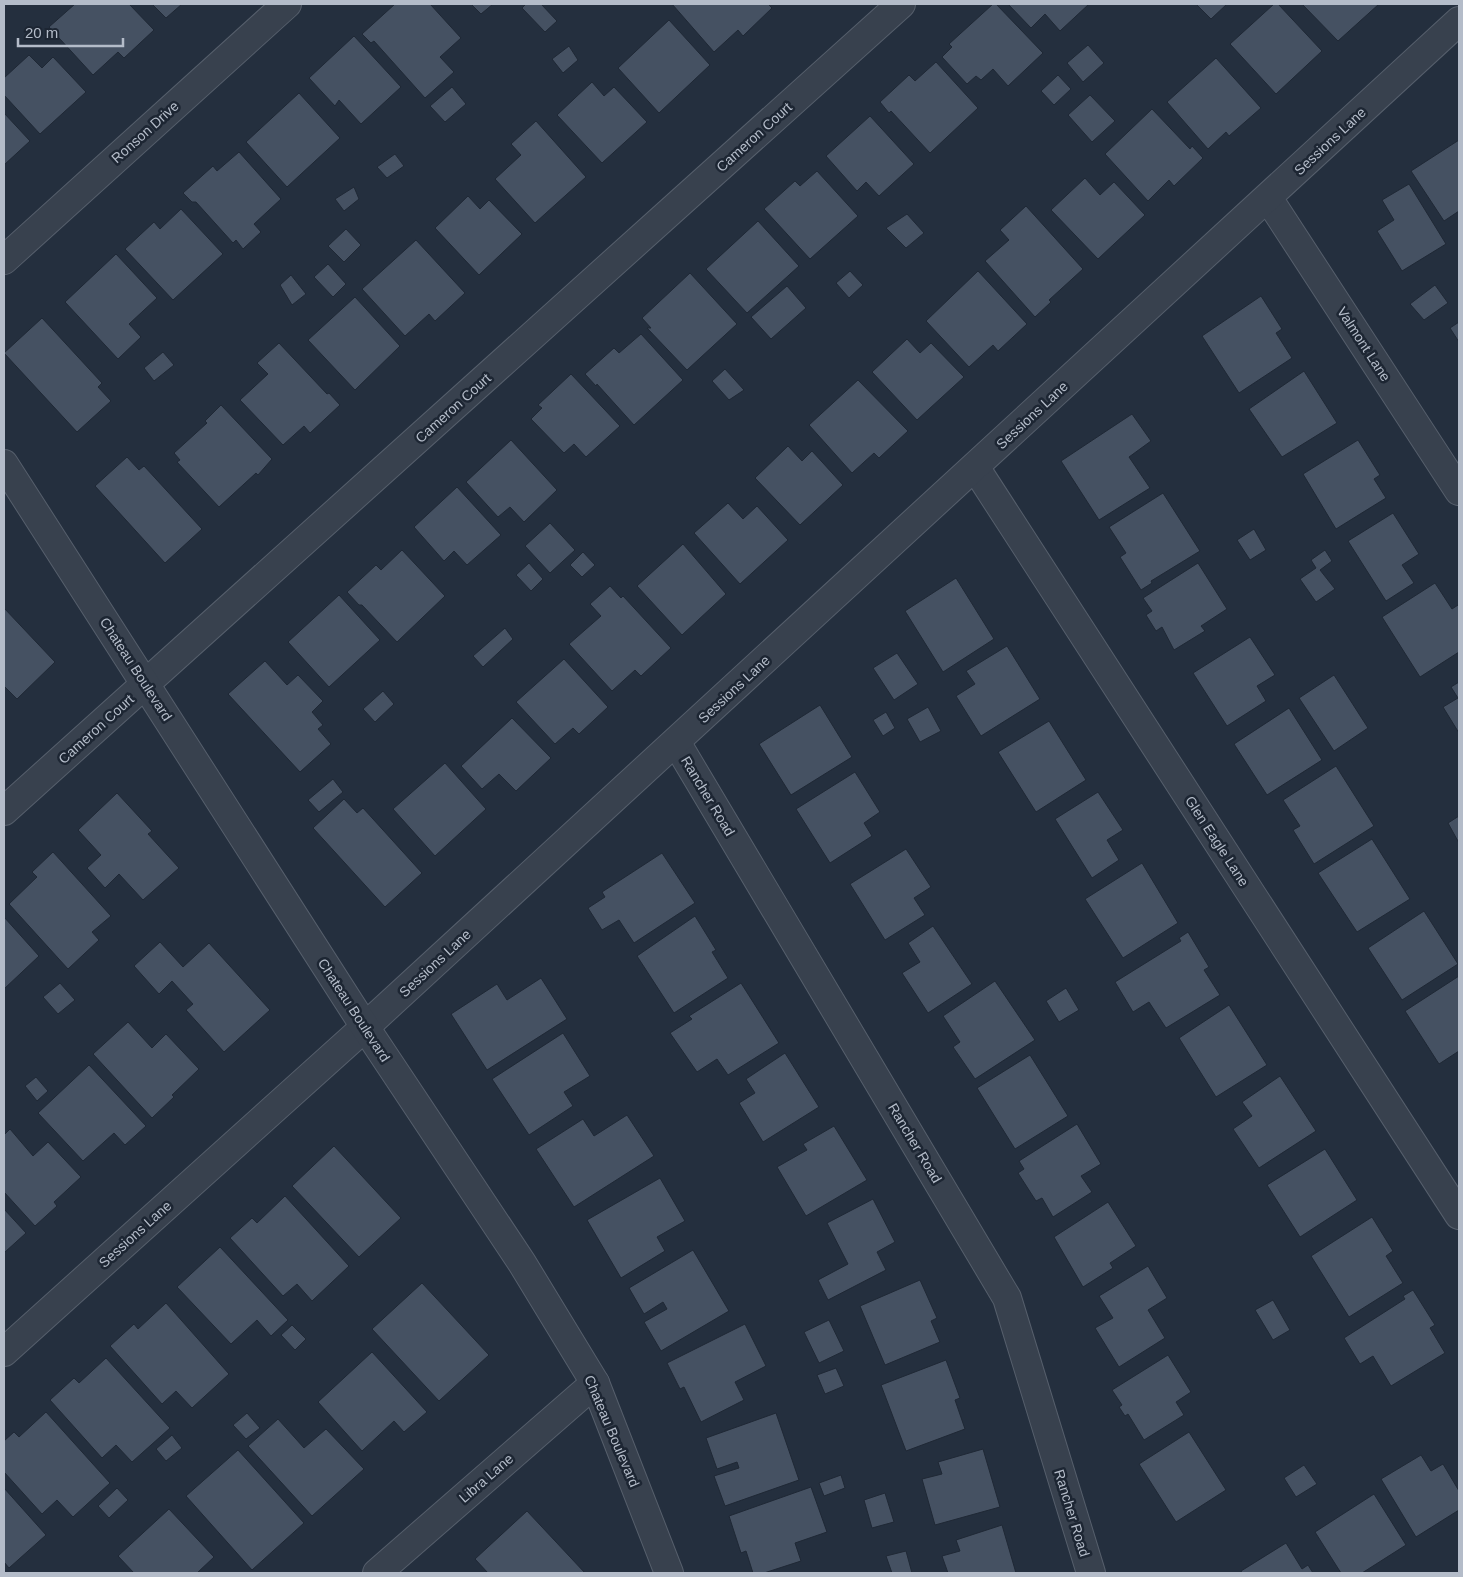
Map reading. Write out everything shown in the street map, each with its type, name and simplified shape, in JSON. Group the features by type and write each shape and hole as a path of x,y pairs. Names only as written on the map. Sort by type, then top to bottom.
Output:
{"street":[{"name":"Ronson Drive","path":"4,260 287,4"},
{"name":"Cameron Court","path":"4,812 901,4"},
{"name":"Sessions Lane","path":"4,1352 365,1027 1459,21"},
{"name":"Valmont Lane","path":"1268,198 1459,490"},
{"name":"Chateau Boulevard","path":"4,464 365,1027 522,1263 595,1384 669,1573"},
{"name":"Glen Eagle Lane","path":"975,467 1459,1215"},
{"name":"Rancher Road","path":"676,742 1007,1298 1090,1573"},
{"name":"Libra Lane","path":"377,1573 595,1384"}],"building":[{"path":"75,4 129,4 154,30 124,58 118,52 93,75 49,27"},
{"path":"152,4 182,4 166,18"},
{"path":"395,4 430,4 461,38 440,57 454,72 425,98 374,41 371,43 362,34"},
{"path":"471,4 493,4 481,14"},
{"path":"526,4 541,4 557,21 545,32 522,8"},
{"path":"672,4 768,4 772,8 743,36 738,30 714,52"},
{"path":"993,4 996,4 1043,53 1008,86 993,69 981,80 976,76 967,84 942,57 952,47 949,44"},
{"path":"1008,4 1089,4 1060,31 1045,14 1031,28"},
{"path":"1196,4 1227,4 1211,19"},
{"path":"1274,4 1278,4 1322,51 1276,94 1230,44"},
{"path":"1302,4 1379,4 1338,41"},
{"path":"669,20 710,65 659,113 618,68"},
{"path":"354,36 401,87 361,124 339,100 335,106 309,78"},
{"path":"1088,45 1104,63 1083,82 1067,63"},
{"path":"569,46 578,60 563,73 552,59"},
{"path":"29,55 42,68 53,57 86,92 40,134 4,95 4,78"},
{"path":"1216,58 1261,108 1229,136 1226,132 1208,149 1167,102"},
{"path":"936,62 978,108 930,153 891,111 889,113 880,102 909,75 915,81"},
{"path":"1058,75 1071,89 1054,105 1041,91"},
{"path":"592,82 604,96 614,87 647,122 602,163 557,115"},
{"path":"452,87 466,104 445,122 430,106"},
{"path":"299,93 340,138 287,187 246,142"},
{"path":"1090,95 1115,121 1092,142 1068,115"},
{"path":"1152,109 1190,149 1192,146 1203,158 1174,186 1169,180 1148,201 1105,154"},
{"path":"4,113 30,141 4,165"},
{"path":"870,116 914,164 879,196 866,182 857,191 826,156"},
{"path":"536,121 586,177 535,223 495,179 521,155 511,144"},
{"path":"1459,140 1459,211 1444,221 1411,171"},
{"path":"239,152 281,199 254,224 261,232 243,249 236,240 233,243 196,202 192,202 183,193 213,166 217,171"},
{"path":"395,154 404,166 387,178 377,167"},
{"path":"817,171 858,216 810,259 764,209 795,181 800,186"},
{"path":"1085,178 1100,195 1114,182 1145,215 1098,259 1051,210"},
{"path":"1409,184 1446,244 1402,271 1377,231 1394,220 1382,200"},
{"path":"354,187 359,199 344,211 335,199"},
{"path":"468,196 480,209 489,200 522,234 479,275 435,228"},
{"path":"1026,206 1083,269 1049,300 1051,302 1035,317 985,261 1009,240 1000,230"},
{"path":"181,209 223,254 173,300 125,249 154,222 160,229"},
{"path":"907,214 924,233 906,248 886,228"},
{"path":"758,221 799,266 747,313 706,269"},
{"path":"346,229 361,245 344,262 328,246"},
{"path":"416,240 465,293 435,321 429,314 405,336 362,289"},
{"path":"116,254 157,298 129,324 141,337 118,359 65,302"},
{"path":"328,264 346,284 333,297 314,277"},
{"path":"850,271 863,285 849,298 836,283"},
{"path":"978,271 1027,324 998,351 993,345 969,367 926,321"},
{"path":"690,273 737,324 687,370 647,328 651,328 642,318"},
{"path":"291,275 306,294 292,305 280,285"},
{"path":"1435,285 1448,303 1424,320 1410,304"},
{"path":"787,286 806,308 771,339 751,317"},
{"path":"1261,296 1282,329 1276,333 1292,358 1239,393 1202,336"},
{"path":"355,297 400,346 355,390 308,340"},
{"path":"42,318 102,383 98,387 111,401 77,432 4,353"},
{"path":"1459,322 1459,342 1450,328"},
{"path":"641,334 683,380 634,425 597,384 596,386 585,374 614,348 619,353"},
{"path":"907,339 920,353 931,343 964,377 917,420 872,372"},
{"path":"279,343 327,394 329,393 340,405 310,433 304,426 283,445 240,400 268,374 257,363"},
{"path":"163,352 174,365 154,381 144,368"},
{"path":"725,369 744,390 729,400 712,381"},
{"path":"1304,371 1337,423 1282,457 1249,409"},
{"path":"571,374 620,426 586,457 574,444 564,453 531,419 542,408 538,405"},
{"path":"858,380 908,431 879,458 874,453 852,473 809,425"},
{"path":"221,405 272,459 258,475 256,473 219,507 177,462 180,460 174,453 207,423 205,421"},
{"path":"1132,414 1151,441 1129,457 1150,488 1099,520 1061,461"},
{"path":"511,440 557,490 524,522 510,507 498,517 466,482"},
{"path":"1358,440 1380,475 1374,479 1386,498 1336,529 1303,474"},
{"path":"788,446 802,461 812,451 843,485 800,525 755,478"},
{"path":"127,457 139,470 144,466 202,529 165,563 95,486"},
{"path":"457,487 501,535 467,565 454,551 444,561 414,527"},
{"path":"1163,493 1200,551 1151,581 1152,583 1141,590 1120,557 1126,553 1109,527"},
{"path":"728,503 743,519 757,506 788,540 740,584 694,533"},
{"path":"1393,513 1419,554 1402,565 1414,583 1386,601 1348,541"},
{"path":"550,523 575,550 550,573 525,546"},
{"path":"1254,529 1266,550 1250,560 1237,540"},
{"path":"683,544 726,594 682,635 637,586"},
{"path":"402,550 445,596 397,642 347,592 376,565 381,570"},
{"path":"1325,550 1332,561 1320,570 1335,589 1316,602 1300,579 1316,568 1311,560"},
{"path":"583,552 595,565 582,577 570,565"},
{"path":"529,563 543,579 531,591 516,575"},
{"path":"1198,563 1227,609 1201,626 1205,631 1174,650 1162,627 1156,631 1146,615 1152,611 1143,598"},
{"path":"956,578 994,639 943,672 905,611"},
{"path":"1435,583 1452,609 1458,605 1459,607 1459,652 1420,677 1382,617"},
{"path":"610,586 621,598 623,596 671,648 641,676 635,670 612,691 569,644 601,616 590,604"},
{"path":"339,595 380,640 329,687 288,642"},
{"path":"4,608 55,662 17,699 4,686"},
{"path":"505,628 513,639 483,667 473,656"},
{"path":"1250,637 1275,675 1257,686 1266,701 1227,726 1193,673"},
{"path":"1007,646 1040,699 981,736 956,696 975,684 966,671"},
{"path":"897,653 918,684 894,700 873,668"},
{"path":"564,659 608,707 579,734 573,728 555,744 516,702"},
{"path":"265,661 287,685 298,675 323,701 312,712 323,725 318,729 331,744 300,772 228,694"},
{"path":"1334,675 1368,728 1334,751 1299,698"},
{"path":"1459,682 1459,733 1443,707 1458,698 1451,687"},
{"path":"383,691 394,704 375,722 363,709"},
{"path":"820,705 852,757 791,795 759,744"},
{"path":"928,707 941,731 920,742 907,719"},
{"path":"1289,708 1322,760 1267,795 1234,744"},
{"path":"886,712 895,728 883,736 873,720"},
{"path":"512,718 551,758 516,791 499,774 482,789 461,766"},
{"path":"1049,721 1086,780 1036,812 998,752"},
{"path":"445,763 486,809 435,856 393,809"},
{"path":"1336,766 1374,826 1314,864 1293,830 1300,826 1283,800"},
{"path":"855,772 880,812 864,823 872,836 830,863 796,809"},
{"path":"333,779 343,792 319,812 308,800"},
{"path":"1098,792 1123,830 1107,840 1119,860 1092,878 1055,819"},
{"path":"117,793 152,831 148,834 179,868 143,900 119,874 105,888 87,868 101,855 78,830"},
{"path":"344,799 357,813 363,808 422,873 385,907 313,828"},
{"path":"1459,816 1459,843 1448,823"},
{"path":"1372,839 1410,899 1357,932 1318,873"},
{"path":"906,849 931,887 914,898 925,915 885,940 850,884"},
{"path":"53,852 111,916 92,932 99,940 68,969 9,904 37,877 32,872"},
{"path":"662,853 695,903 634,943 619,920 602,930 588,908 605,897 602,892"},
{"path":"1142,863 1178,923 1123,958 1085,899"},
{"path":"1424,911 1458,964 1402,1000 1368,948"},
{"path":"695,916 716,950 712,952 728,978 674,1013 637,956"},
{"path":"4,917 39,956 4,989"},
{"path":"933,926 972,984 928,1013 902,973 920,962 908,943"},
{"path":"1188,932 1209,967 1204,970 1220,995 1166,1028 1149,1002 1133,1012 1115,982 1181,941 1179,938"},
{"path":"160,942 183,967 209,943 270,1010 224,1052 186,1010 193,1004 172,981 159,994 134,966"},
{"path":"1459,976 1459,1051 1439,1064 1405,1011"},
{"path":"541,978 567,1019 487,1070 451,1014 497,984 507,1000"},
{"path":"995,981 1035,1040 975,1079 953,1047 960,1042 943,1016"},
{"path":"60,983 75,1000 58,1014 43,997"},
{"path":"741,983 779,1043 728,1075 717,1059 697,1072 670,1033 692,1019 689,1016"},
{"path":"1066,988 1079,1010 1059,1022 1046,1001"},
{"path":"1229,1005 1267,1065 1216,1097 1179,1038"},
{"path":"128,1022 152,1048 166,1034 199,1069 152,1118 93,1054"},
{"path":"563,1033 590,1076 564,1092 573,1106 529,1135 492,1079"},
{"path":"785,1053 819,1107 763,1142 739,1103 755,1093 746,1079"},
{"path":"1030,1055 1068,1116 1015,1149 977,1088"},
{"path":"89,1065 146,1126 125,1145 114,1133 83,1161 38,1113"},
{"path":"1280,1076 1316,1131 1259,1168 1233,1129 1252,1116 1242,1102"},
{"path":"36,1077 48,1091 37,1101 25,1086"},
{"path":"627,1115 654,1156 574,1207 536,1149 583,1119 594,1136"},
{"path":"1077,1124 1101,1164 1081,1176 1092,1192 1053,1217 1042,1198 1036,1201 1018,1173 1024,1169 1019,1161"},
{"path":"834,1126 867,1180 806,1216 777,1167 807,1150 803,1144"},
{"path":"10,1129 33,1156 48,1142 81,1177 54,1202 57,1206 35,1226 4,1192 4,1135"},
{"path":"334,1146 401,1218 359,1257 292,1186"},
{"path":"1325,1149 1357,1200 1300,1237 1267,1185"},
{"path":"660,1178 685,1221 657,1237 665,1251 621,1278 587,1220"},
{"path":"285,1196 349,1266 312,1301 297,1284 283,1296 230,1238 252,1218 257,1223"},
{"path":"873,1199 895,1242 877,1252 886,1270 828,1300 818,1280 848,1264 827,1223"},
{"path":"1108,1202 1136,1246 1110,1263 1113,1268 1083,1287 1054,1237"},
{"path":"4,1209 26,1233 5,1252 4,1250"},
{"path":"1372,1217 1393,1251 1386,1256 1403,1283 1349,1317 1311,1256"},
{"path":"220,1247 288,1320 271,1336 257,1320 231,1344 177,1287"},
{"path":"693,1250 729,1311 661,1351 644,1322 667,1309 663,1302 644,1314 629,1288"},
{"path":"1148,1266 1167,1298 1148,1310 1165,1338 1119,1367 1095,1328 1113,1318 1099,1296"},
{"path":"920,1280 937,1318 931,1321 940,1342 885,1365 860,1306"},
{"path":"422,1283 489,1355 439,1401 372,1329"},
{"path":"1413,1290 1435,1325 1430,1328 1445,1353 1391,1386 1373,1356 1360,1364 1344,1338 1405,1299 1403,1296"},
{"path":"1273,1300 1290,1330 1273,1340 1255,1310"},
{"path":"166,1303 229,1374 192,1408 176,1391 162,1404 110,1346 134,1324 138,1329"},
{"path":"829,1320 844,1351 819,1363 804,1332"},
{"path":"745,1324 766,1366 735,1382 744,1400 701,1422 684,1387 680,1389 667,1363"},
{"path":"292,1325 306,1339 295,1350 281,1335"},
{"path":"372,1352 427,1412 404,1432 394,1421 362,1451 318,1402"},
{"path":"1168,1355 1191,1392 1176,1402 1184,1415 1144,1440 1128,1414 1125,1416 1119,1407 1122,1405 1112,1390"},
{"path":"106,1358 170,1428 132,1462 116,1445 102,1458 50,1400 74,1378 79,1383"},
{"path":"946,1360 960,1398 955,1400 965,1429 906,1451 881,1385"},
{"path":"836,1368 844,1386 825,1394 817,1375"},
{"path":"46,1412 110,1483 73,1517 57,1500 42,1514 4,1472 4,1441 14,1432 19,1437"},
{"path":"247,1413 260,1428 246,1439 233,1425"},
{"path":"776,1413 799,1480 725,1506 714,1476 739,1468 737,1462 717,1469 706,1438"},
{"path":"278,1419 304,1448 326,1429 364,1469 312,1516 248,1446"},
{"path":"1189,1432 1226,1490 1176,1522 1139,1464"},
{"path":"172,1435 182,1448 166,1461 156,1449"},
{"path":"983,1449 1000,1507 935,1525 922,1479 942,1474 938,1462"},
{"path":"238,1450 304,1523 252,1570 186,1496"},
{"path":"1421,1455 1431,1471 1443,1464 1459,1491 1459,1510 1416,1537 1381,1479"},
{"path":"1304,1465 1317,1484 1296,1497 1284,1478"},
{"path":"841,1475 845,1488 824,1496 819,1483"},
{"path":"811,1487 827,1532 795,1543 801,1561 764,1573 753,1573 746,1551 741,1553 729,1516"},
{"path":"4,1488 46,1535 9,1568 4,1562"},
{"path":"117,1488 128,1500 109,1518 98,1506"},
{"path":"885,1493 894,1522 872,1528 864,1500"},
{"path":"1374,1494 1406,1545 1362,1573 1341,1573 1315,1532"},
{"path":"169,1509 214,1557 197,1573 134,1573 118,1556"},
{"path":"527,1511 585,1573 488,1573 475,1559"},
{"path":"1002,1525 1016,1573 948,1573 942,1556 960,1551 956,1540"},
{"path":"1286,1543 1302,1569 1308,1565 1313,1573 1242,1573 1241,1571"},
{"path":"906,1551 912,1573 892,1573 886,1556"}]}
